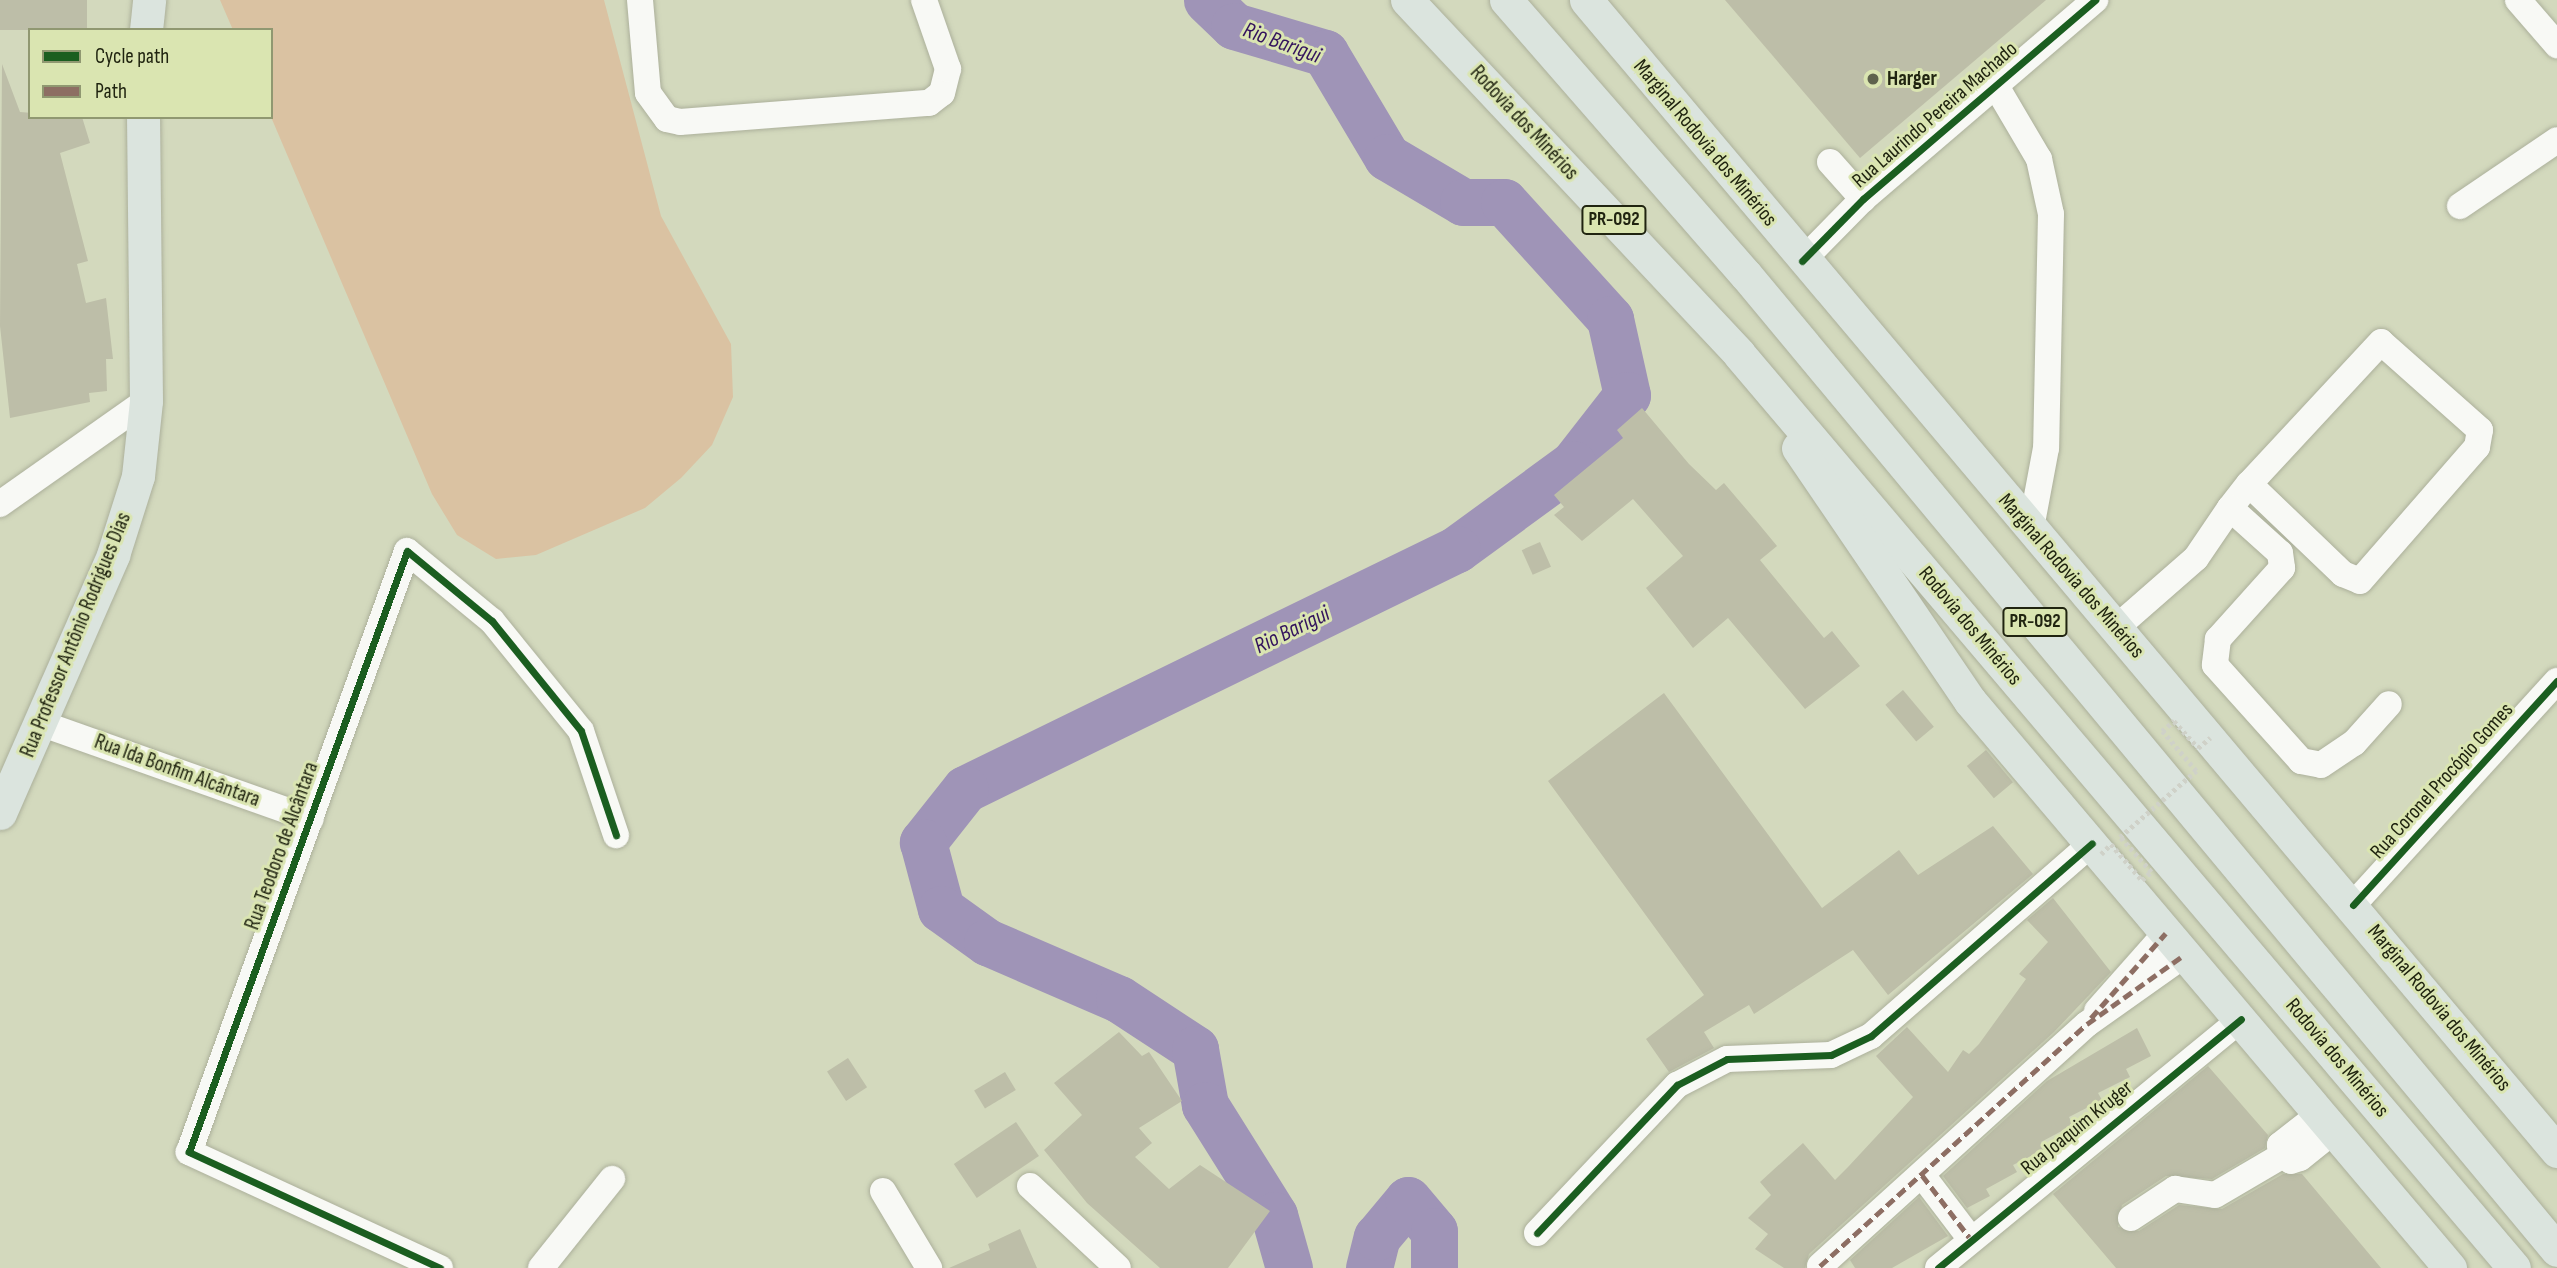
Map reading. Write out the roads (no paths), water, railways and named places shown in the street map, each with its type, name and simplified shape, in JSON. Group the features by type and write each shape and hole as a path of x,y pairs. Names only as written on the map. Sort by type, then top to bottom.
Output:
{"main road":[{"path":"146,28 149,0"},
{"name":"Rodovia dos Minérios","path":"1407,0 1739,354 2514,1268"},
{"name":"PR-092","path":"1506,0 1746,275 2557,1250"},
{"name":"Marginal Rodovia dos Minérios","path":"1586,0 1802,261 2353,905 2557,1151"},
{"name":"Rua Professor Antônio Rodrigues Dias","path":"0,813 43,724 113,555 138,476 146,401 144,119"},
{"path":"1739,354 1836,510 1970,701 2450,1268"}],"street":[{"path":"640,0 648,93 667,119 680,122 929,103 942,93 948,69 924,0"},
{"name":"Rua Laurindo Pereira Machado","path":"1802,261 1863,199 2095,0"},
{"path":"2518,0 2557,45"},
{"path":"1996,86 2039,159 2051,214 2046,448 2031,528"},
{"path":"2460,206 2557,140"},
{"path":"1830,162 1863,199"},
{"path":"2116,628 2196,558 2249,484 2381,342 2480,430 2477,447 2360,581 2343,574 2249,484"},
{"path":"0,504 146,401"},
{"path":"2230,509 2280,553 2282,568 2218,639 2215,666 2301,761 2321,765 2354,743 2389,704"},
{"name":"Rua Teodoro de Alcântara","path":"440,1268 189,1152 407,551 492,621 573,720 616,835"},
{"name":"Rua Coronel Procópio Gomes","path":"2353,905 2557,681"},
{"name":"Rua Ida Bonfim Alcântara","path":"43,724 310,819"},
{"path":"1537,1233 1677,1085 1727,1059 1831,1055 1871,1036 2096,848"},
{"path":"1820,1266 2175,944"},
{"name":"Rua Joaquim Kruger","path":"1938,1268 1969,1237 2241,1019"},
{"path":"2131,1218 2175,1189 2215,1195 2285,1154 2280,1145 2328,1121"},
{"path":"1922,1175 1969,1237"},
{"path":"541,1268 612,1179"},
{"path":"1030,1186 1118,1268"},
{"path":"883,1191 929,1268"}],"waterway":[{"name":"Rio Barigui","path":"1207,0 1234,26 1325,53 1387,157 1463,202 1504,202 1610,319 1627,395 1573,464 1457,549 965,789 923,842 941,909 987,942 1119,999 1195,1049 1205,1105 1274,1215 1289,1268"},
{"name":"Rio Barigui","path":"1369,1268 1377,1237 1408,1200 1434,1231 1434,1268"}],"place":[{"name":"Harger","path":"1873,79"}]}
